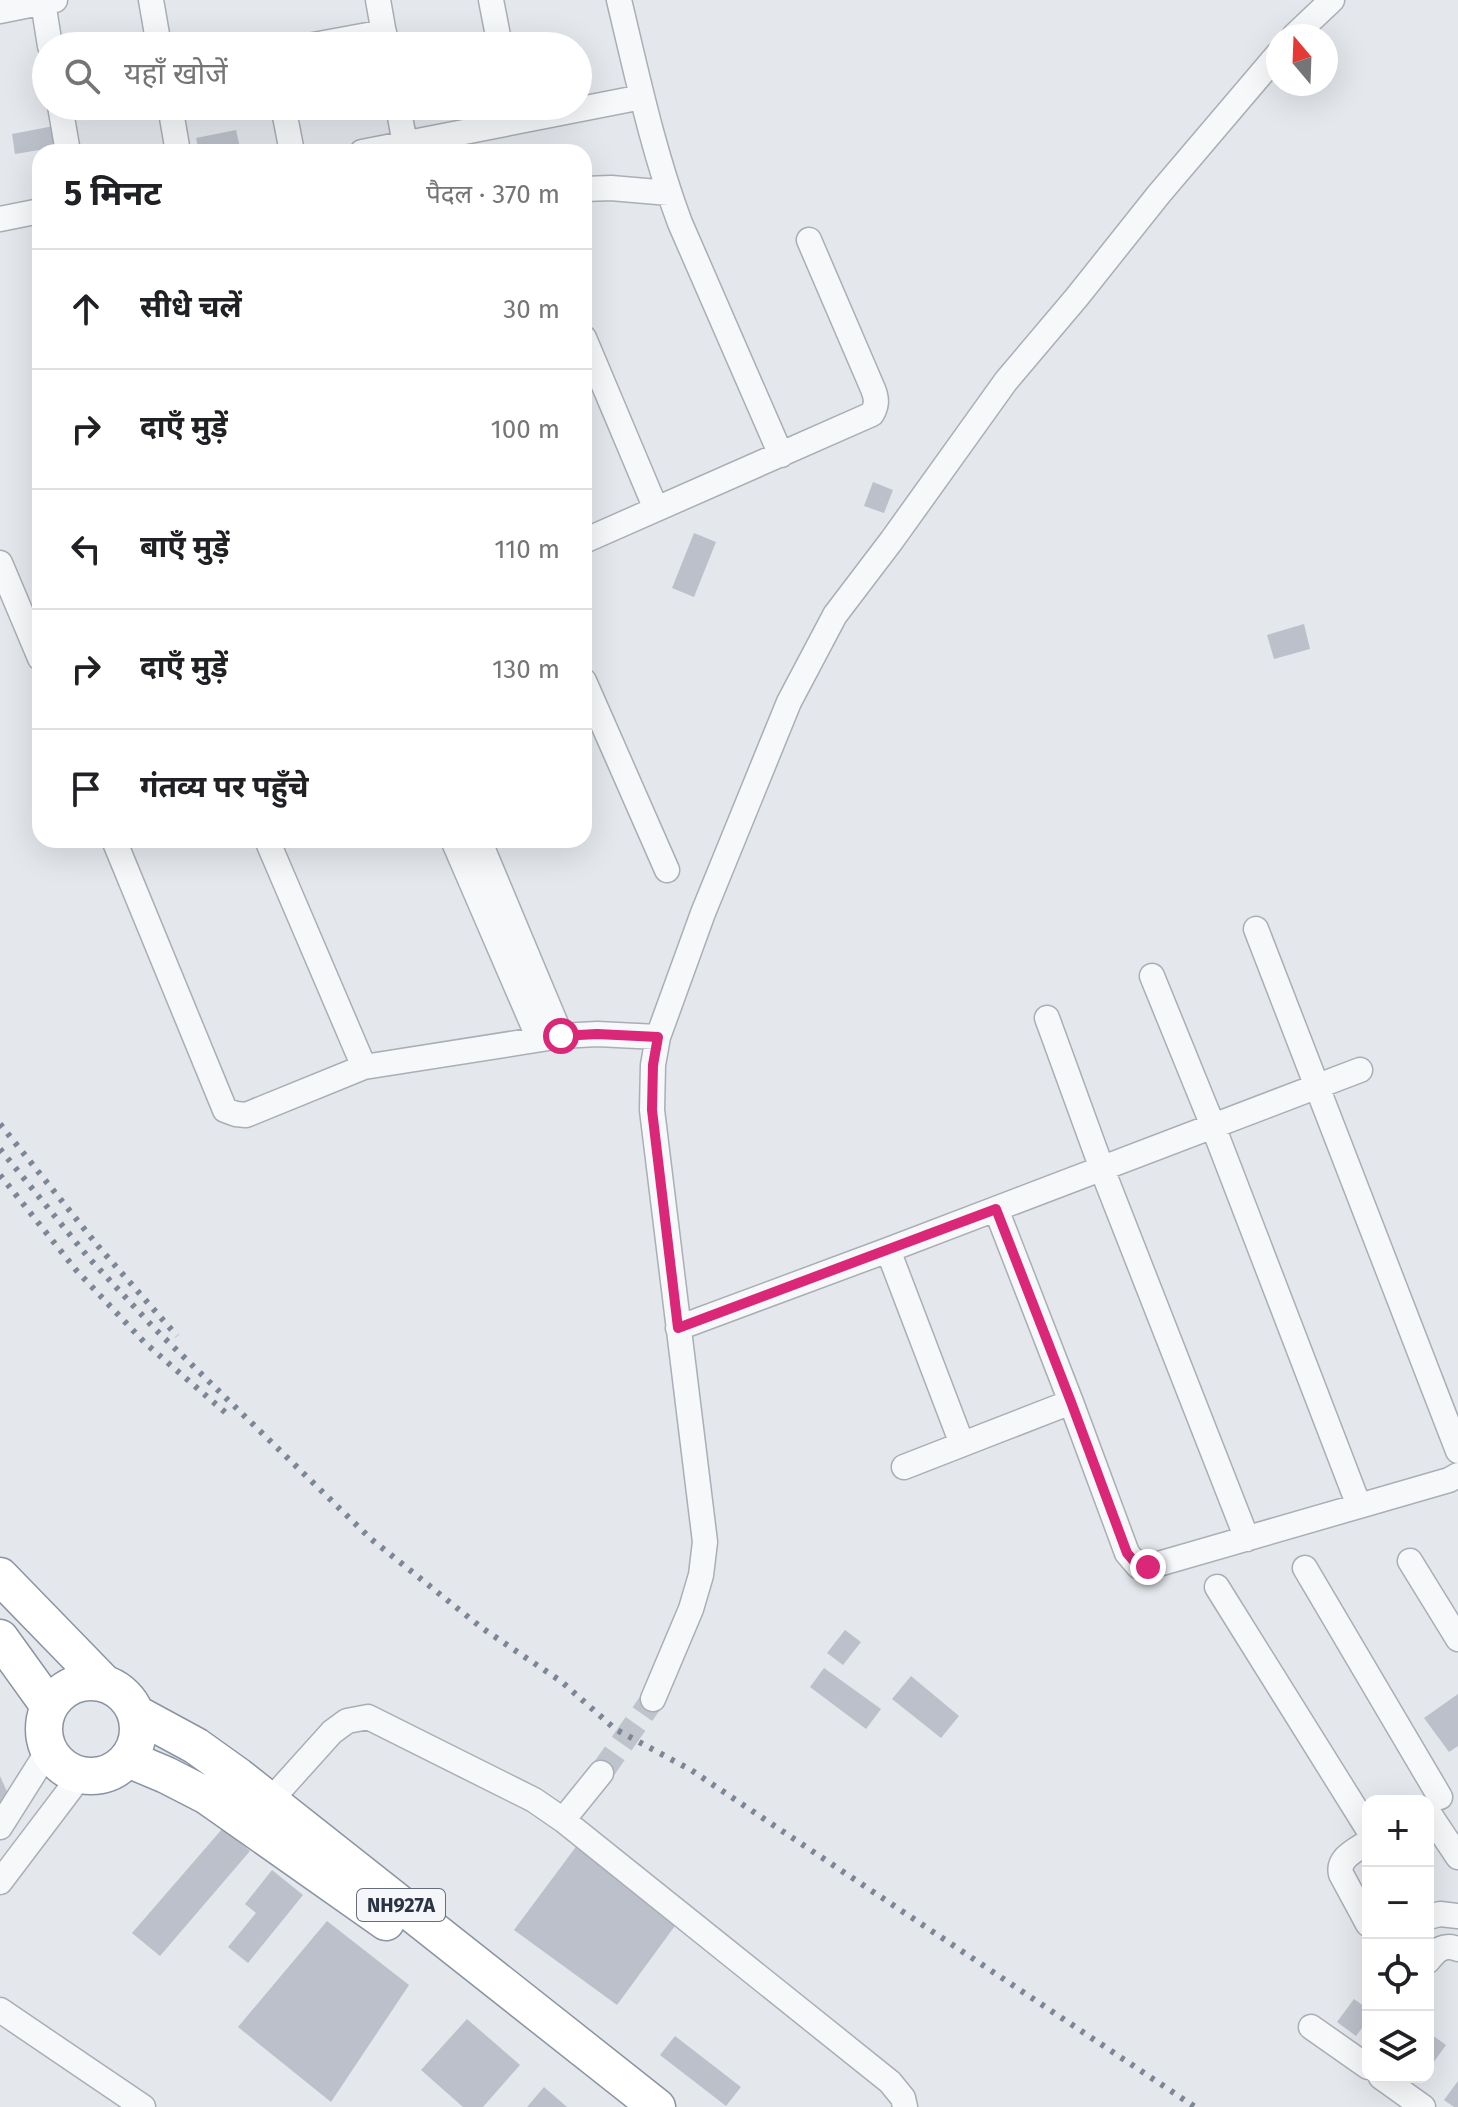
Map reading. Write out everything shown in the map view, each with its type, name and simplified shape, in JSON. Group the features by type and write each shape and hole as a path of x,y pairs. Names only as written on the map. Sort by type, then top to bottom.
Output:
{"highway":[{"name":"NH927A","path":"0,1576 104,1683 118,1689 130,1700 137,1714 196,1746 259,1813 408,1938 619,2107"},
{"path":"0,1638 49,1706"},
{"path":"104,1683 88,1681 72,1685 59,1693 49,1706 44,1720 44,1736 48,1751 58,1763 81,1775 102,1775 116,1769 128,1759 136,1745 139,1730 137,1714"},
{"name":"NH927A","path":"128,1759 207,1796 259,1813 657,2107"}],"street":[{"path":"151,0 157,32"},
{"path":"378,0 384,32"},
{"path":"491,0 497,32"},
{"path":"619,0 669,193 781,455"},
{"path":"1307,24 1332,0"},
{"path":"0,11 49,1 50,32"},
{"path":"653,1699 691,1609 701,1575 705,1542 652,1110 653,1065 658,1037 703,913 789,702 835,615 1006,381 1266,68"},
{"path":"592,104 642,97"},
{"path":"62,120 67,144"},
{"path":"172,120 177,144"},
{"path":"286,120 290,144"},
{"path":"401,120 405,144 491,120"},
{"path":"592,189 669,193"},
{"path":"0,219 32,213"},
{"path":"592,537 868,417 876,407 873,389 809,240"},
{"path":"592,357 656,509"},
{"path":"0,563 32,639"},
{"path":"592,699 667,870"},
{"path":"117,848 225,1110 236,1114 246,1115 364,1067 550,1037 597,1034 658,1037"},
{"path":"270,848 364,1067"},
{"path":"457,848 550,1037"},
{"path":"482,848 550,1037"},
{"path":"1256,929 1458,1451"},
{"path":"1152,976 1359,1506"},
{"path":"1047,1018 1102,1169 1247,1539"},
{"path":"678,1328 1360,1070"},
{"path":"996,1209 1127,1553 1138,1566 1148,1567 1247,1539 1458,1475"},
{"path":"888,1250 962,1444"},
{"path":"904,1467 1071,1402"},
{"path":"1410,1561 1458,1639"},
{"path":"1305,1568 1438,1800 1458,1857"},
{"path":"1217,1587 1362,1819"},
{"path":"259,1813 332,1732 347,1721 368,1717 534,1800 563,1820 890,2082 903,2098 905,2107"},
{"path":"0,1827 48,1751"},
{"path":"563,1820 601,1773"},
{"path":"0,1882 81,1775"},
{"path":"1362,1846 1349,1854 1339,1868 1362,1913"},
{"path":"1434,1916 1458,1916"},
{"path":"1434,1954 1439,1949 1450,1946 1458,1949"},
{"path":"0,2010 143,2107"},
{"path":"1311,2027 1362,2055"},
{"path":"1389,2083 1423,2107"}],"building":[{"path":"59,125 63,144 32,144 32,151 15,154 12,134"},
{"path":"236,130 239,144 197,144 196,138"},
{"path":"873,482 893,490 884,513 864,506"},
{"path":"694,533 716,542 694,597 672,588"},
{"path":"1304,624 1310,649 1274,659 1267,635"},
{"path":"845,1630 861,1642 843,1665 827,1653"},
{"path":"824,1668 881,1709 866,1729 810,1687"},
{"path":"911,1676 959,1716 941,1738 892,1699"},
{"path":"1458,1694 1458,1746 1449,1752 1424,1718"},
{"path":"0,1776 9,1796 0,1808"},
{"path":"223,1828 250,1851 160,1956 132,1933"},
{"path":"578,1844 680,1919 617,2005 514,1930"},
{"path":"272,1870 303,1895 248,1963 228,1947 256,1913 245,1904"},
{"path":"327,1921 409,1985 331,2102 238,2027"},
{"path":"1354,1999 1362,2005 1362,2028 1356,2036 1337,2022"},
{"path":"467,2019 520,2065 483,2107 463,2107 421,2070"},
{"path":"675,2036 741,2087 726,2106 660,2055"},
{"path":"1434,2036 1446,2045 1434,2062"},
{"path":"1458,2081 1458,2107 1454,2107 1444,2100"},
{"path":"544,2087 567,2107 527,2107"}],"tunnel":[{"path":"601,1773 653,1699"}],"railway":[{"path":"0,1124 98,1246 177,1336"},
{"path":"0,1149 88,1257 155,1329 371,1539 482,1628 562,1682 615,1729 691,1770 1195,2107"},
{"path":"0,1175 76,1270 145,1343 226,1413"}],"route":[{"path":"561,1036 658,1037 653,1065 652,1110 678,1328 996,1209 1127,1553 1138,1566 1148,1567"}]}
